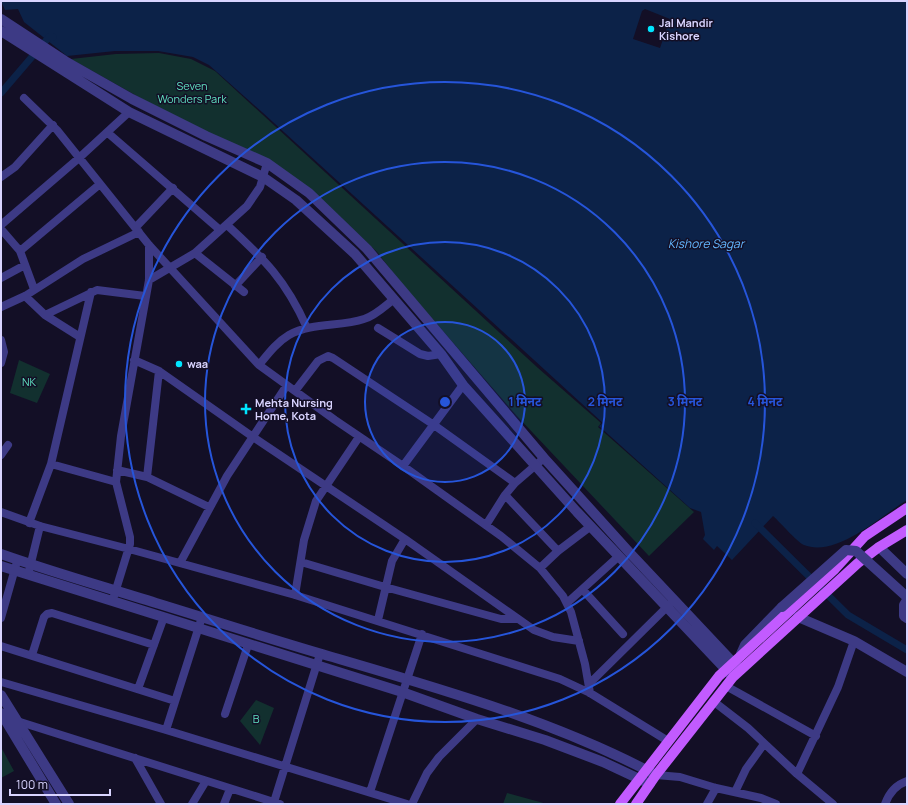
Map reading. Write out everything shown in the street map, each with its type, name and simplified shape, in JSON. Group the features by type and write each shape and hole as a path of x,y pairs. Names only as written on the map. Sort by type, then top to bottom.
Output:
{"main road":[{"path":"620,804 703,696 799,612 839,573 868,533 907,508"},
{"path":"839,573 907,530"},
{"path":"636,804 656,775 726,686 735,667"}],"street":[{"path":"1,19 15,34 129,112 263,177 296,200 355,254 442,354 463,385 619,556 671,603 735,667 745,645 782,607 846,550 856,551 907,597"},
{"path":"1,31 15,34"},
{"path":"63,66 171,120 267,163 309,193 367,249 544,458 671,603"},
{"path":"24,98 53,125 149,245 259,365 359,437 404,466 486,525 540,568 567,603 579,640 590,683 590,693"},
{"path":"1,225 80,158 129,112"},
{"path":"1,177 15,167 53,125"},
{"path":"108,133 220,230"},
{"path":"149,280 195,252 227,224 255,196 267,163"},
{"path":"20,251 100,184"},
{"path":"1,307 25,296 34,288 83,259 138,230 173,188"},
{"path":"227,224 262,257 284,283 307,328"},
{"path":"1,229 20,251 34,288"},
{"path":"112,602 129,549 130,537 116,482 121,436 149,280 149,245"},
{"path":"195,252 244,292"},
{"path":"235,286 262,257"},
{"path":"1,278 25,265"},
{"path":"45,315 91,292 107,291 145,296"},
{"path":"30,523 51,464 91,292"},
{"path":"25,296 45,315 80,337"},
{"path":"259,365 280,341 290,334 307,328 344,324 365,319 373,316 394,299"},
{"path":"378,328 420,354 428,356 442,354"},
{"path":"1,340 4,352 1,363"},
{"path":"295,391 318,360 328,356 333,358 434,425 515,483"},
{"path":"134,360 159,371 253,437 405,538 518,619 542,634 579,640"},
{"path":"147,477 159,371"},
{"path":"180,563 209,506 287,385"},
{"path":"404,466 463,385"},
{"path":"295,595 310,515 316,501 326,485 359,437"},
{"path":"1,455 8,445"},
{"path":"486,525 505,495 515,483 544,458"},
{"path":"51,464 116,482"},
{"path":"117,470 147,477 209,506"},
{"path":"505,495 558,551"},
{"path":"1,512 40,526 295,595 378,620 560,679 590,693 668,741"},
{"path":"28,574 40,526"},
{"path":"540,568 558,551 591,526"},
{"path":"378,620 392,561 405,538"},
{"path":"879,547 907,574"},
{"path":"1,554 16,560 320,654 406,679 569,734 624,757 656,775 680,777 772,803"},
{"path":"567,603 619,556"},
{"path":"1,618 15,571 16,560"},
{"path":"300,562 385,588 501,619 518,619"},
{"path":"1,566 248,645 402,692 478,719 545,740 603,762 650,784"},
{"path":"583,590 623,634"},
{"path":"907,600 904,606 904,616 907,618"},
{"path":"590,683 671,603"},
{"path":"799,612 854,641 907,672"},
{"path":"32,655 44,617 47,614 52,613 154,645"},
{"path":"138,689 164,617"},
{"path":"166,730 202,617"},
{"path":"370,792 422,634"},
{"path":"797,774 838,688 854,641"},
{"path":"225,714 248,645"},
{"path":"1,646 175,701"},
{"path":"17,721 277,803 285,768 320,654"},
{"path":"1,682 166,730 285,768 407,804"},
{"path":"726,686 816,736"},
{"path":"1,695 69,804"},
{"path":"713,701 748,728 797,774 833,804"},
{"path":"1,713 56,804"},
{"path":"412,804 427,773 439,757 478,719"},
{"path":"735,792 746,769 764,744"},
{"path":"135,758 161,804"},
{"path":"192,804 206,781"},
{"path":"885,804 892,790 899,784 907,781"},
{"path":"707,804 716,788"},
{"path":"224,804 230,789"}],"green space":[{"name":"Seven Wonders Park","path":"159,53 191,59 215,71 538,368 601,423 598,427 694,512 649,556 516,415 402,284 377,252 303,184 178,119 71,59 116,54"},
{"name":"NK","path":"19,360 50,374 37,403 10,393"},
{"name":"B","path":"256,700 274,708 260,745 240,721"},
{"path":"1,747 14,771 1,778"},
{"path":"507,793 547,804 503,804"}],"water":[{"name":"Kishore Sagar","path":"1,1 907,1 907,500 858,533 844,541 830,546 817,547 804,545 773,516 732,560 717,546 714,550 703,539 705,535 701,512 690,508 599,426 603,423 209,65 193,57 158,51 115,51 67,56 24,22 18,9 5,10","holes":["645,9 670,19 660,48 633,39 642,11"]}],"waterway":[{"path":"1,93 49,37 53,37"},
{"path":"755,523 848,615 907,650"}],"place":[{"name":"Jal Mandir Kishore","path":"651,29"},
{"name":"waa","path":"179,364"},
{"name":"Mehta Nursing Home, Kota","path":"246,409"}]}
